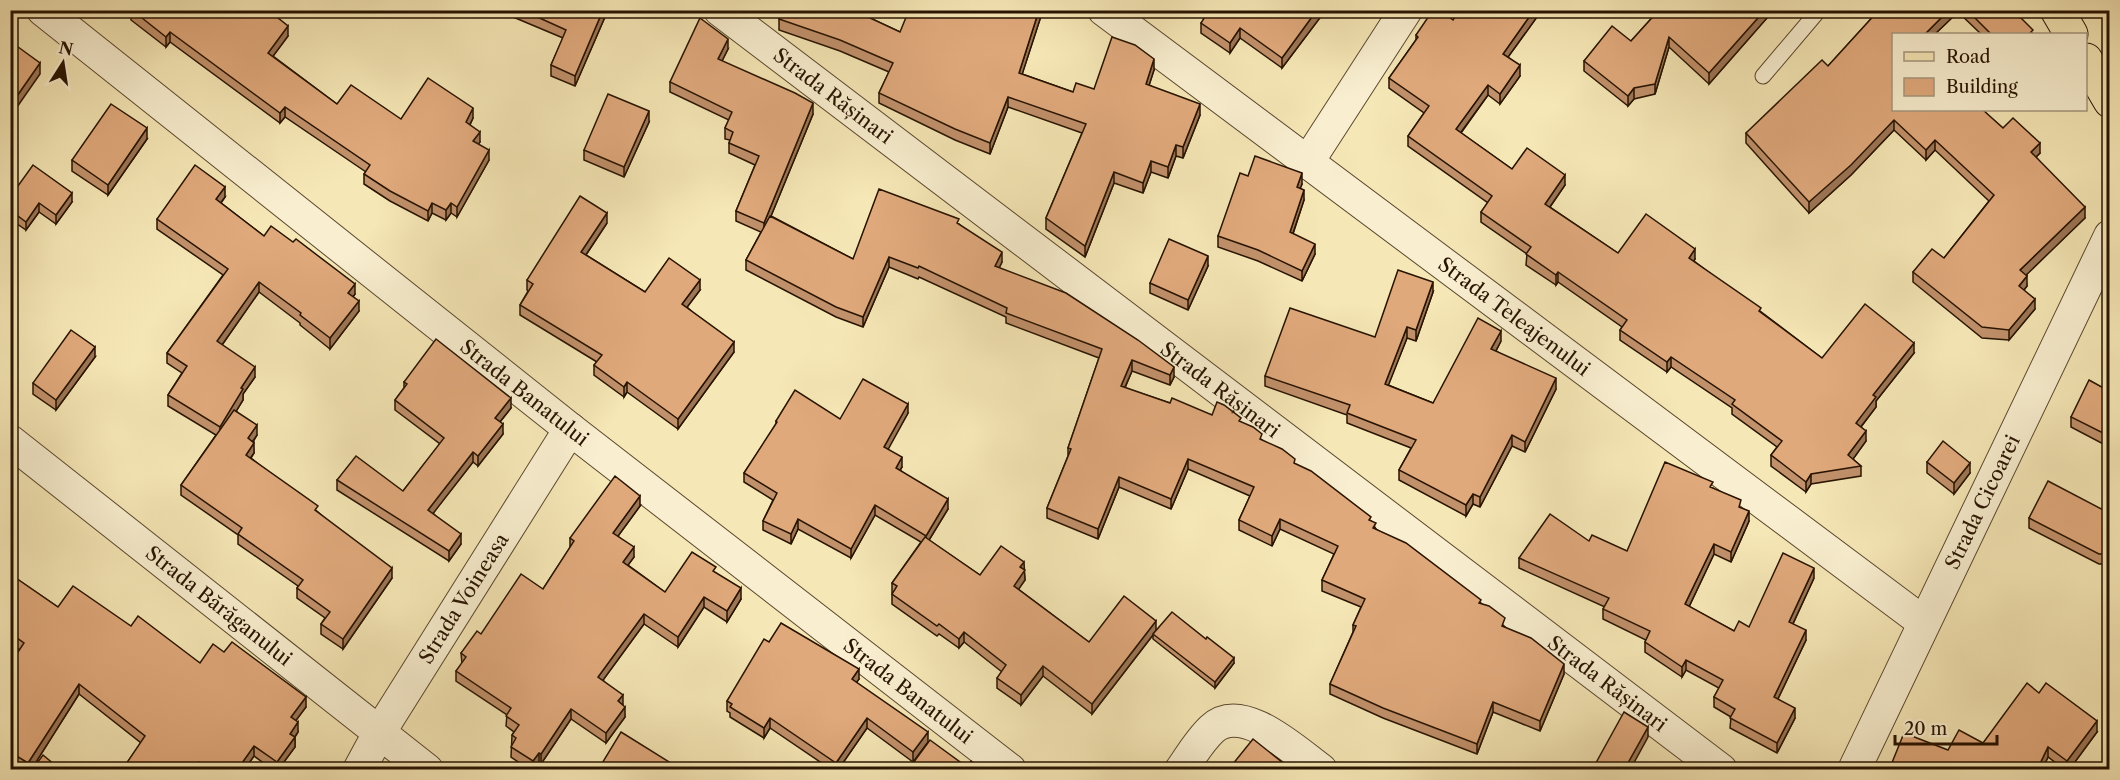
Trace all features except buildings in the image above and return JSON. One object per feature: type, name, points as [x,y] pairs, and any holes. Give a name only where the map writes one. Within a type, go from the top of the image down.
[{"type":"main road","points":[[2056,10],[2070,33]]},
{"type":"main road","points":[[2087,63],[2109,101]]},
{"type":"street","name":"Strada Banatului","points":[[43,10],[570,429],[1010,770]]},
{"type":"street","name":"Strada Teleajenului","points":[[1104,10],[1923,622]]},
{"type":"street","points":[[1307,163],[1406,10]]},
{"type":"street","name":"Strada Rășinari","points":[[721,11],[1721,770]]},
{"type":"street","name":"Strada Cicoarei","points":[[1854,770],[2109,236]]},
{"type":"street","name":"Strada Voineasa","points":[[359,770],[379,734],[570,429]]},
{"type":"street","name":"Strada Bărăganului","points":[[10,441],[427,770]]},
{"type":"street","points":[[1180,770],[1212,728],[1227,720],[1243,720],[1273,735],[1321,770]]},
{"type":"lane","points":[[1763,76],[1820,10]]}]
